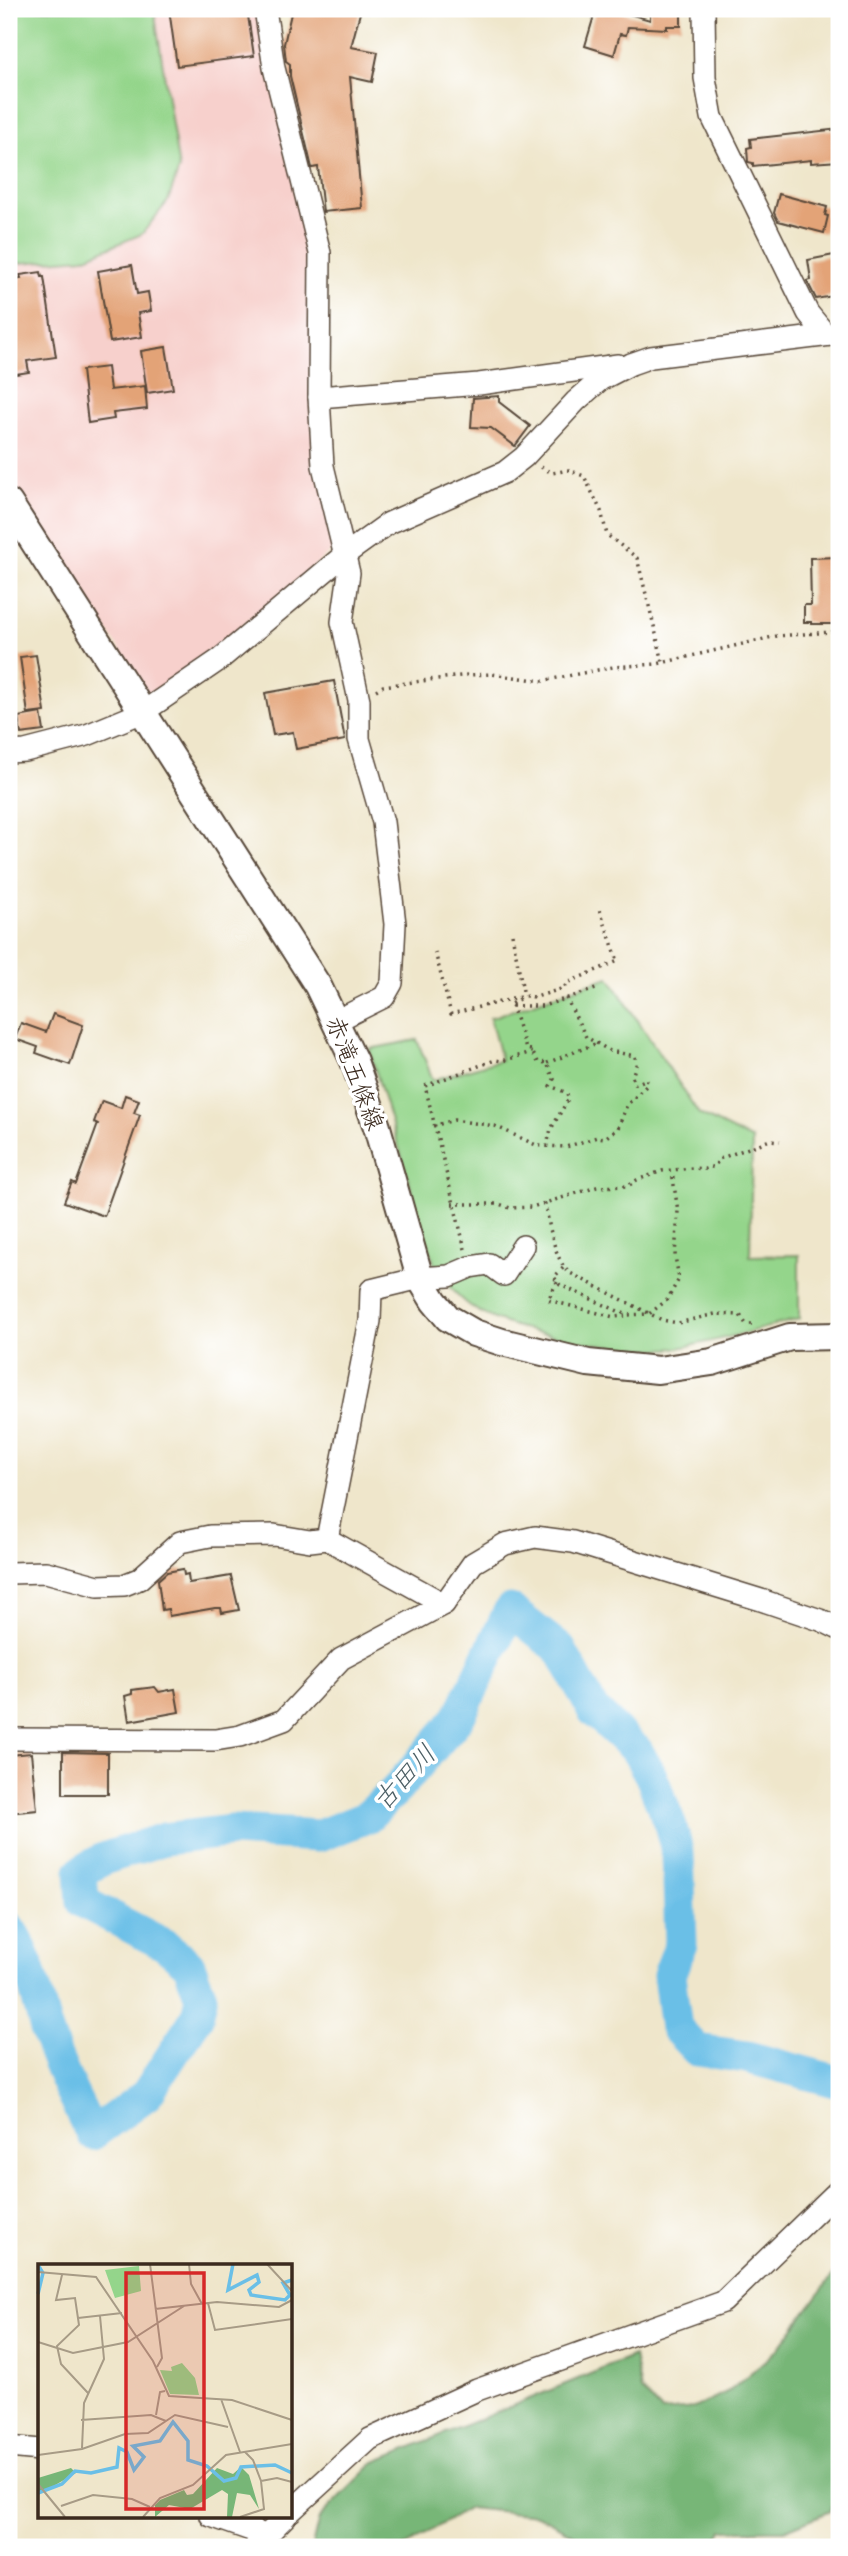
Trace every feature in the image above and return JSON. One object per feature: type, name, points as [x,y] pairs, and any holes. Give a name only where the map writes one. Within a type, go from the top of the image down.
[{"type":"main road","name":"赤滝五條線","points":[[9,503],[16,526],[143,712],[297,951],[336,1021],[354,1061],[377,1127],[421,1278],[448,1318],[474,1333],[502,1342],[588,1363],[624,1368],[667,1369],[712,1362],[790,1337],[839,1336]]},
{"type":"street","points":[[265,9],[274,68],[320,253],[318,397],[323,466],[349,573],[342,622],[359,700],[359,739],[383,822],[396,924],[392,983],[384,997],[336,1021]]},
{"type":"street","points":[[704,9],[705,78],[712,117],[808,313],[832,335]]},
{"type":"street","points":[[9,752],[26,751],[87,735],[143,712],[219,660],[343,556],[389,523],[505,472],[524,457],[576,401],[600,380],[631,364],[651,357],[832,335]]},
{"type":"street","points":[[318,397],[466,385],[631,364]]},
{"type":"street","points":[[327,1539],[370,1321],[371,1290],[421,1278],[449,1276],[470,1267],[489,1264],[504,1275],[523,1246]]},
{"type":"street","points":[[9,1573],[47,1572],[98,1586],[124,1585],[139,1579],[180,1542],[210,1536],[274,1535],[310,1541],[327,1539],[444,1604]]},
{"type":"street","points":[[9,1739],[215,1740],[240,1736],[284,1720],[341,1659],[444,1604],[472,1563],[505,1544],[535,1537],[573,1542],[761,1600],[839,1629]]},
{"type":"street","points":[[292,2510],[370,2439],[477,2390],[723,2302],[839,2190]]},
{"type":"street","points":[[9,2448],[38,2450]]},
{"type":"street","points":[[215,2518],[259,2543],[284,2518]]},
{"type":"path","points":[[524,457],[552,473],[569,470],[584,476],[601,511],[607,535],[637,558],[663,662]]},
{"type":"path","points":[[359,700],[383,686],[492,674],[542,681],[613,667],[663,662],[777,636],[831,632],[839,634]]},
{"type":"path","points":[[435,952],[451,1014],[524,996],[536,997],[564,988],[567,983],[618,961],[600,907]]},
{"type":"path","points":[[513,934],[524,996]]},
{"type":"path","points":[[513,1006],[543,1006],[599,988]]},
{"type":"path","points":[[524,996],[509,1005],[513,1006],[526,1049],[532,1052],[538,1062],[547,1063],[597,1043]]},
{"type":"path","points":[[433,1126],[454,1120],[495,1126],[529,1143],[566,1147],[613,1134],[627,1105],[648,1082],[647,1079],[635,1084],[632,1077],[636,1065],[635,1056],[610,1051],[586,1037],[566,998]]},
{"type":"path","points":[[470,1267],[452,1204],[425,1086],[495,1060],[502,1061],[532,1052]]},
{"type":"path","points":[[547,1063],[554,1079],[550,1086],[565,1092],[569,1098],[551,1129],[547,1145]]},
{"type":"path","points":[[452,1204],[532,1207],[597,1187],[628,1186],[662,1171],[705,1169],[715,1166],[719,1159],[770,1140],[779,1141]]},
{"type":"path","points":[[557,1282],[548,1300],[614,1317],[649,1314],[671,1296],[679,1279],[675,1256],[678,1211],[672,1171]]},
{"type":"path","points":[[545,1203],[563,1268],[649,1314],[678,1323],[715,1314],[740,1315],[746,1324],[762,1324],[770,1343]]},
{"type":"path","points":[[563,1268],[554,1277],[557,1282],[572,1292],[627,1315]]},
{"type":"shaded area","points":[[9,9],[257,9],[311,240],[334,549],[226,639],[149,695],[9,477]]},
{"type":"green space","points":[[9,9],[154,9],[179,169],[168,201],[142,234],[84,258],[9,264]]},
{"type":"green space","points":[[609,977],[699,1114],[752,1140],[750,1256],[799,1255],[799,1319],[678,1348],[606,1345],[546,1334],[495,1319],[466,1303],[436,1270],[369,1049],[417,1040],[433,1080],[501,1060],[490,1018]]},
{"type":"green space","points":[[839,2267],[839,2482],[831,2511],[784,2530],[723,2530],[711,2547],[598,2547],[537,2515],[469,2508],[404,2547],[312,2547],[319,2518],[375,2462],[634,2356],[641,2391],[662,2411],[694,2408],[731,2390],[778,2349]]},
{"type":"building","points":[[169,9],[247,9],[254,56],[177,66]]},
{"type":"building","points":[[292,9],[361,9],[351,47],[378,52],[372,82],[350,77],[362,208],[323,212],[318,167],[312,168],[290,76],[290,64],[286,61],[284,44]]},
{"type":"building","points":[[596,9],[611,9],[650,20],[650,9],[681,9],[681,26],[667,26],[667,29],[628,27],[626,35],[620,34],[614,55],[585,46]]},
{"type":"building","points":[[839,129],[839,161],[811,163],[811,160],[753,166],[753,163],[748,162],[747,148],[751,147],[750,139]]},
{"type":"building","points":[[779,194],[827,207],[824,233],[778,221],[774,213]]},
{"type":"building","points":[[839,254],[839,295],[816,299],[807,281],[811,280],[808,260]]},
{"type":"building","points":[[132,265],[137,294],[148,292],[151,311],[138,313],[142,337],[110,342],[98,271]]},
{"type":"building","points":[[41,272],[56,357],[27,361],[29,372],[9,375],[9,280],[21,278],[20,275]]},
{"type":"building","points":[[166,347],[173,389],[147,393],[141,351]]},
{"type":"building","points":[[107,367],[110,390],[145,386],[147,409],[113,413],[114,419],[88,423],[82,370]]},
{"type":"building","points":[[499,396],[499,402],[530,426],[515,446],[491,428],[471,427],[473,398]]},
{"type":"building","points":[[839,557],[839,624],[804,622],[804,605],[811,605],[810,558]]},
{"type":"building","points":[[36,655],[45,712],[28,714],[20,657]]},
{"type":"building","points":[[334,681],[345,740],[296,749],[293,732],[273,735],[265,693]]},
{"type":"building","points":[[41,713],[44,731],[21,734],[18,717]]},
{"type":"building","points":[[53,1014],[83,1025],[70,1065],[36,1053],[38,1047],[15,1039],[21,1023],[46,1032]]},
{"type":"building","points":[[125,1095],[139,1100],[134,1113],[140,1115],[104,1216],[64,1202],[72,1182],[76,1184],[98,1124],[94,1122],[102,1101],[121,1108]]},
{"type":"building","points":[[183,1569],[184,1575],[188,1574],[189,1583],[231,1576],[239,1610],[222,1613],[221,1608],[215,1608],[169,1616],[168,1609],[162,1610],[158,1580],[167,1572]]},
{"type":"building","points":[[155,1687],[159,1692],[175,1689],[179,1712],[129,1721],[125,1696],[132,1694],[132,1690]]},
{"type":"building","points":[[63,1752],[108,1753],[108,1794],[63,1794]]},
{"type":"building","points":[[31,1753],[37,1810],[9,1813],[9,1755]]},
{"type":"waterway","name":"古田川","points":[[9,1928],[27,1964],[56,2056],[92,2134],[146,2095],[197,2017],[201,1997],[189,1965],[165,1945],[83,1902],[81,1872],[103,1859],[164,1839],[233,1831],[319,1836],[367,1817],[397,1789],[459,1717],[510,1610],[560,1649],[593,1710],[637,1751],[651,1776],[670,1824],[678,1854],[681,1944],[669,1975],[676,2028],[697,2050],[747,2057],[839,2082]]}]
